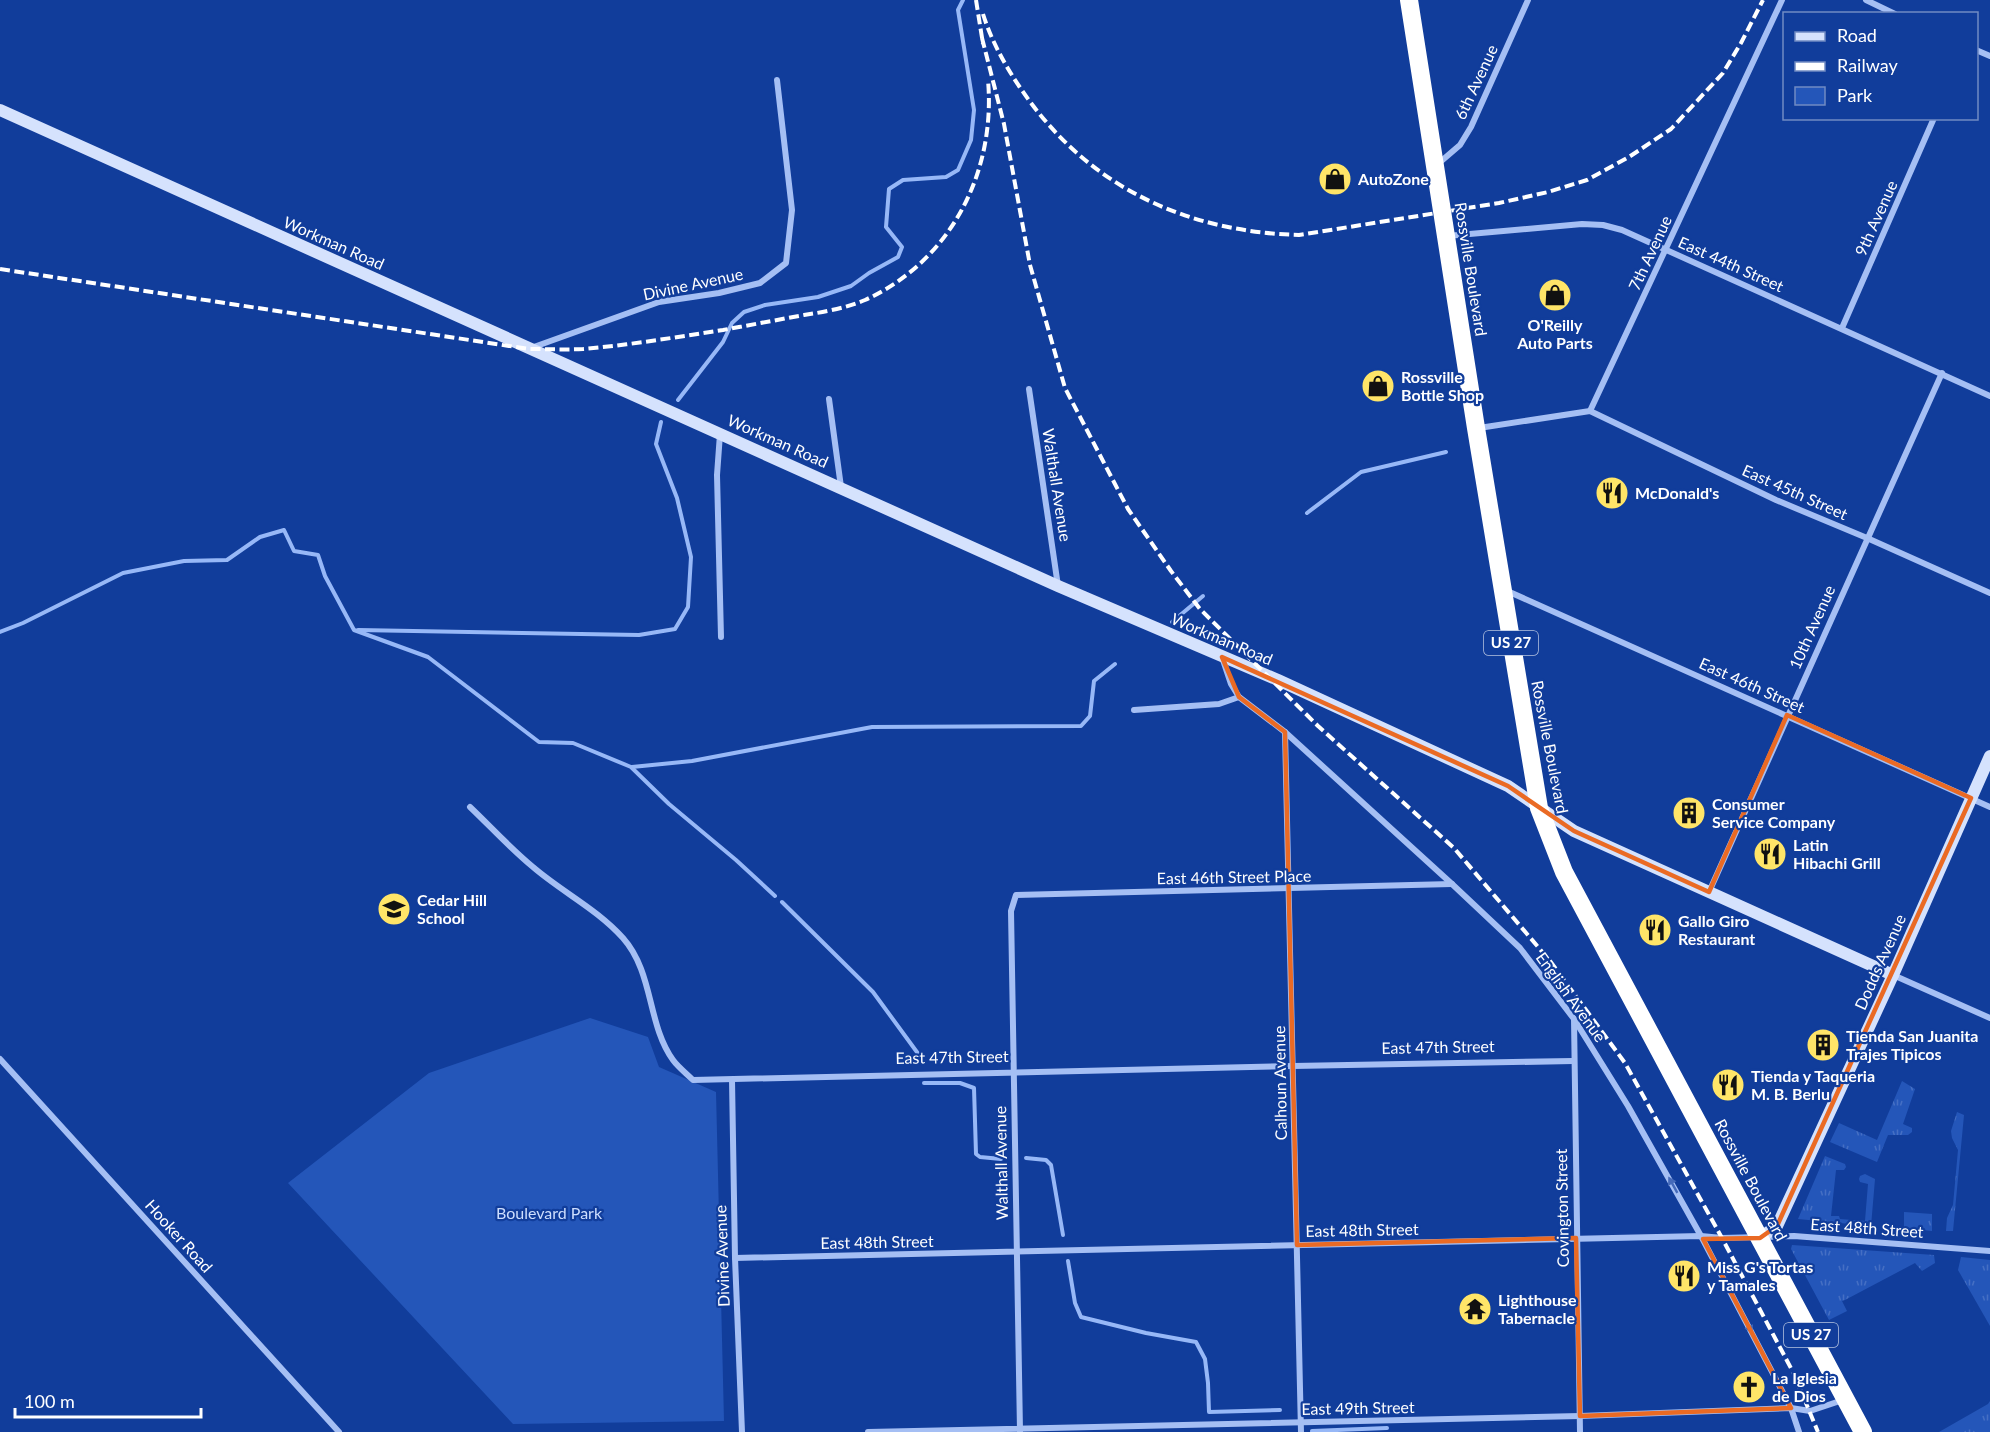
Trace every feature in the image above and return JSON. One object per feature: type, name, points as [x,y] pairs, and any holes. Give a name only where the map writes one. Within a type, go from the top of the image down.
[{"type":"highway","name":"Rossville Boulevard","points":[[1409,0],[1476,428],[1539,808],[1564,872],[1863,1432]]},
{"type":"street","name":"6th Avenue","points":[[1435,166],[1460,145],[1471,127],[1528,0]]},
{"type":"street","name":"7th Avenue","points":[[1590,411],[1782,0]]},
{"type":"street","points":[[1866,0],[1892,12]]},
{"type":"street","name":"Divine Avenue","points":[[529,349],[659,302],[719,293],[760,283],[786,263],[792,210],[777,80]]},
{"type":"street","name":"Workman Road","points":[[0,110],[1058,586],[1278,680],[1508,786],[1539,808]]},
{"type":"street","name":"9th Avenue","points":[[1842,328],[1933,120]]},
{"type":"street","name":"East 44th Street","points":[[1446,236],[1555,225],[1603,225],[1622,230],[1990,396]]},
{"type":"street","name":"10th Avenue","points":[[1709,892],[1942,373]]},
{"type":"street","name":"Walthall Avenue","points":[[1029,389],[1058,586]]},
{"type":"street","points":[[829,399],[841,487]]},
{"type":"street","points":[[1476,428],[1590,411]]},
{"type":"street","name":"East 45th Street","points":[[1590,411],[1776,500],[1990,593]]},
{"type":"street","points":[[720,434],[717,475],[721,638]]},
{"type":"street","name":"East 46th Street","points":[[1502,588],[1990,807]]},
{"type":"street","name":"English Avenue","points":[[1222,657],[1231,684],[1239,697],[1285,732],[1520,948],[1574,1019],[1628,1106],[1701,1236],[1791,1408],[1799,1432]]},
{"type":"street","points":[[1134,710],[1219,705],[1239,697]]},
{"type":"street","name":"Calhoun Avenue","points":[[1285,732],[1301,1432]]},
{"type":"street","name":"Dodds Avenue","points":[[1760,1238],[1777,1226],[1893,975],[1990,756]]},
{"type":"street","name":"East 47th Street","points":[[470,807],[533,868],[595,912],[623,939],[637,958],[661,1034],[673,1061],[693,1080],[1573,1061]]},
{"type":"street","points":[[1539,808],[1574,831],[1990,1018]]},
{"type":"street","name":"East 46th Street Place","points":[[1016,895],[1452,884]]},
{"type":"street","name":"Walthall Avenue","points":[[1016,895],[1011,911],[1020,1430]]},
{"type":"street","name":"Covington Street","points":[[1574,1019],[1580,1432]]},
{"type":"street","name":"Hooker Road","points":[[0,1059],[339,1432]]},
{"type":"street","name":"Divine Avenue","points":[[732,1080],[735,1258],[742,1432]]},
{"type":"street","name":"East 48th Street","points":[[735,1258],[1701,1236],[1760,1238],[1794,1236],[1990,1251]]},
{"type":"street","name":"East 49th Street","points":[[868,1432],[1580,1416],[1791,1408],[1810,1411],[1845,1399]]},
{"type":"highlighted area","points":[[1222,657],[1508,786],[1574,831],[1709,892],[1787,715],[1971,798],[1777,1226],[1760,1238],[1703,1239],[1791,1408],[1580,1416],[1576,1238],[1297,1245],[1285,732],[1239,697]]},
{"type":"green space","name":"Boulevard Park","points":[[590,1018],[648,1037],[659,1067],[716,1092],[724,1421],[513,1424],[288,1183],[429,1073]]},
{"type":"green space","points":[[1902,1081],[1915,1089],[1903,1124],[1912,1128],[1912,1132],[1908,1135],[1888,1135],[1877,1162],[1830,1142],[1839,1123],[1877,1140]]},
{"type":"green space","points":[[1957,1112],[1964,1115],[1953,1231],[1946,1231],[1947,1218],[1953,1205],[1958,1150],[1951,1131]]},
{"type":"green space","points":[[1825,1156],[1845,1164],[1846,1167],[1844,1170],[1836,1170],[1831,1216],[1865,1221],[1868,1184],[1860,1182],[1859,1179],[1865,1174],[1875,1179],[1871,1226],[1798,1219]]},
{"type":"green space","points":[[1904,1212],[1932,1214],[1932,1231],[1904,1228]]},
{"type":"green space","points":[[1792,1245],[1934,1255],[1935,1263],[1922,1271],[1915,1263],[1842,1301],[1847,1311],[1829,1320],[1791,1249]]},
{"type":"green space","points":[[1961,1257],[1990,1260],[1990,1326],[1958,1270]]},
{"type":"green space","points":[[1990,1401],[1990,1432],[1939,1432],[1988,1404]]},
{"type":"waterway","points":[[678,400],[723,342],[732,323],[744,312],[765,305],[818,297],[851,286],[898,257],[902,247],[886,227],[889,189],[903,180],[946,177],[958,170],[971,140],[974,110],[958,10],[963,0]]},
{"type":"waterway","points":[[358,630],[639,635],[675,629],[688,607],[691,557],[677,498],[656,444],[661,422]]},
{"type":"waterway","points":[[1307,513],[1361,472],[1446,452]]},
{"type":"waterway","points":[[0,632],[23,623],[123,573],[184,561],[227,560],[260,537],[284,530],[294,551],[318,555],[325,576],[354,630],[428,657],[539,742],[573,743],[631,767],[669,804],[775,896]]},
{"type":"waterway","points":[[1172,622],[1203,596]]},
{"type":"waterway","points":[[632,767],[692,761],[872,727],[1081,726],[1090,716],[1094,681],[1115,664]]},
{"type":"waterway","points":[[782,902],[873,992],[922,1059]]},
{"type":"waterway","points":[[924,1083],[960,1083],[974,1088],[976,1154],[980,1157],[1001,1159]]},
{"type":"waterway","points":[[1026,1158],[1046,1160],[1051,1165],[1063,1235]]},
{"type":"waterway","points":[[1068,1261],[1075,1303],[1081,1317],[1146,1333],[1196,1342],[1205,1359],[1209,1412],[1280,1410]]},
{"type":"waterway","points":[[1312,1431],[1387,1428]]},
{"type":"railway","points":[[976,0],[983,44]]},
{"type":"railway","points":[[983,14],[1003,60],[1031,103],[1057,134],[1116,183],[1149,201],[1184,215],[1259,232],[1299,235],[1499,203],[1587,180],[1629,157],[1671,129],[1723,73],[1763,0]]},
{"type":"railway","points":[[982,38],[1004,124],[1030,265],[1065,388],[1128,509],[1200,609],[1318,726],[1454,848],[1550,961],[1625,1063],[1793,1372],[1818,1432]]},
{"type":"railway","points":[[0,269],[529,349],[576,349],[618,345],[723,330],[827,311],[865,300],[895,283],[922,262],[944,238],[962,210],[975,180],[984,148],[989,114],[988,80]]},
{"type":"place","name":"AutoZone","points":[[1335,179]]},
{"type":"place","name":"O'Reilly Auto Parts","points":[[1555,295]]},
{"type":"place","name":"Rossville Bottle Shop","points":[[1378,386]]},
{"type":"place","name":"McDonald's","points":[[1612,493]]},
{"type":"place","name":"Consumer Service Company","points":[[1689,813]]},
{"type":"place","name":"Latin Hibachi Grill","points":[[1770,854]]},
{"type":"place","name":"Cedar Hill School","points":[[394,909]]},
{"type":"place","name":"Gallo Giro Restaurant","points":[[1655,930]]},
{"type":"place","name":"Tienda San Juanita Trajes Tipicos","points":[[1823,1045]]},
{"type":"place","name":"Tienda y Taqueria M. B. Berlu","points":[[1728,1085]]},
{"type":"place","name":"Miss G's Tortas y Tamales","points":[[1684,1276]]},
{"type":"place","name":"Lighthouse Tabernacle","points":[[1475,1309]]},
{"type":"place","name":"La Iglesia de Dios","points":[[1749,1387]]}]
